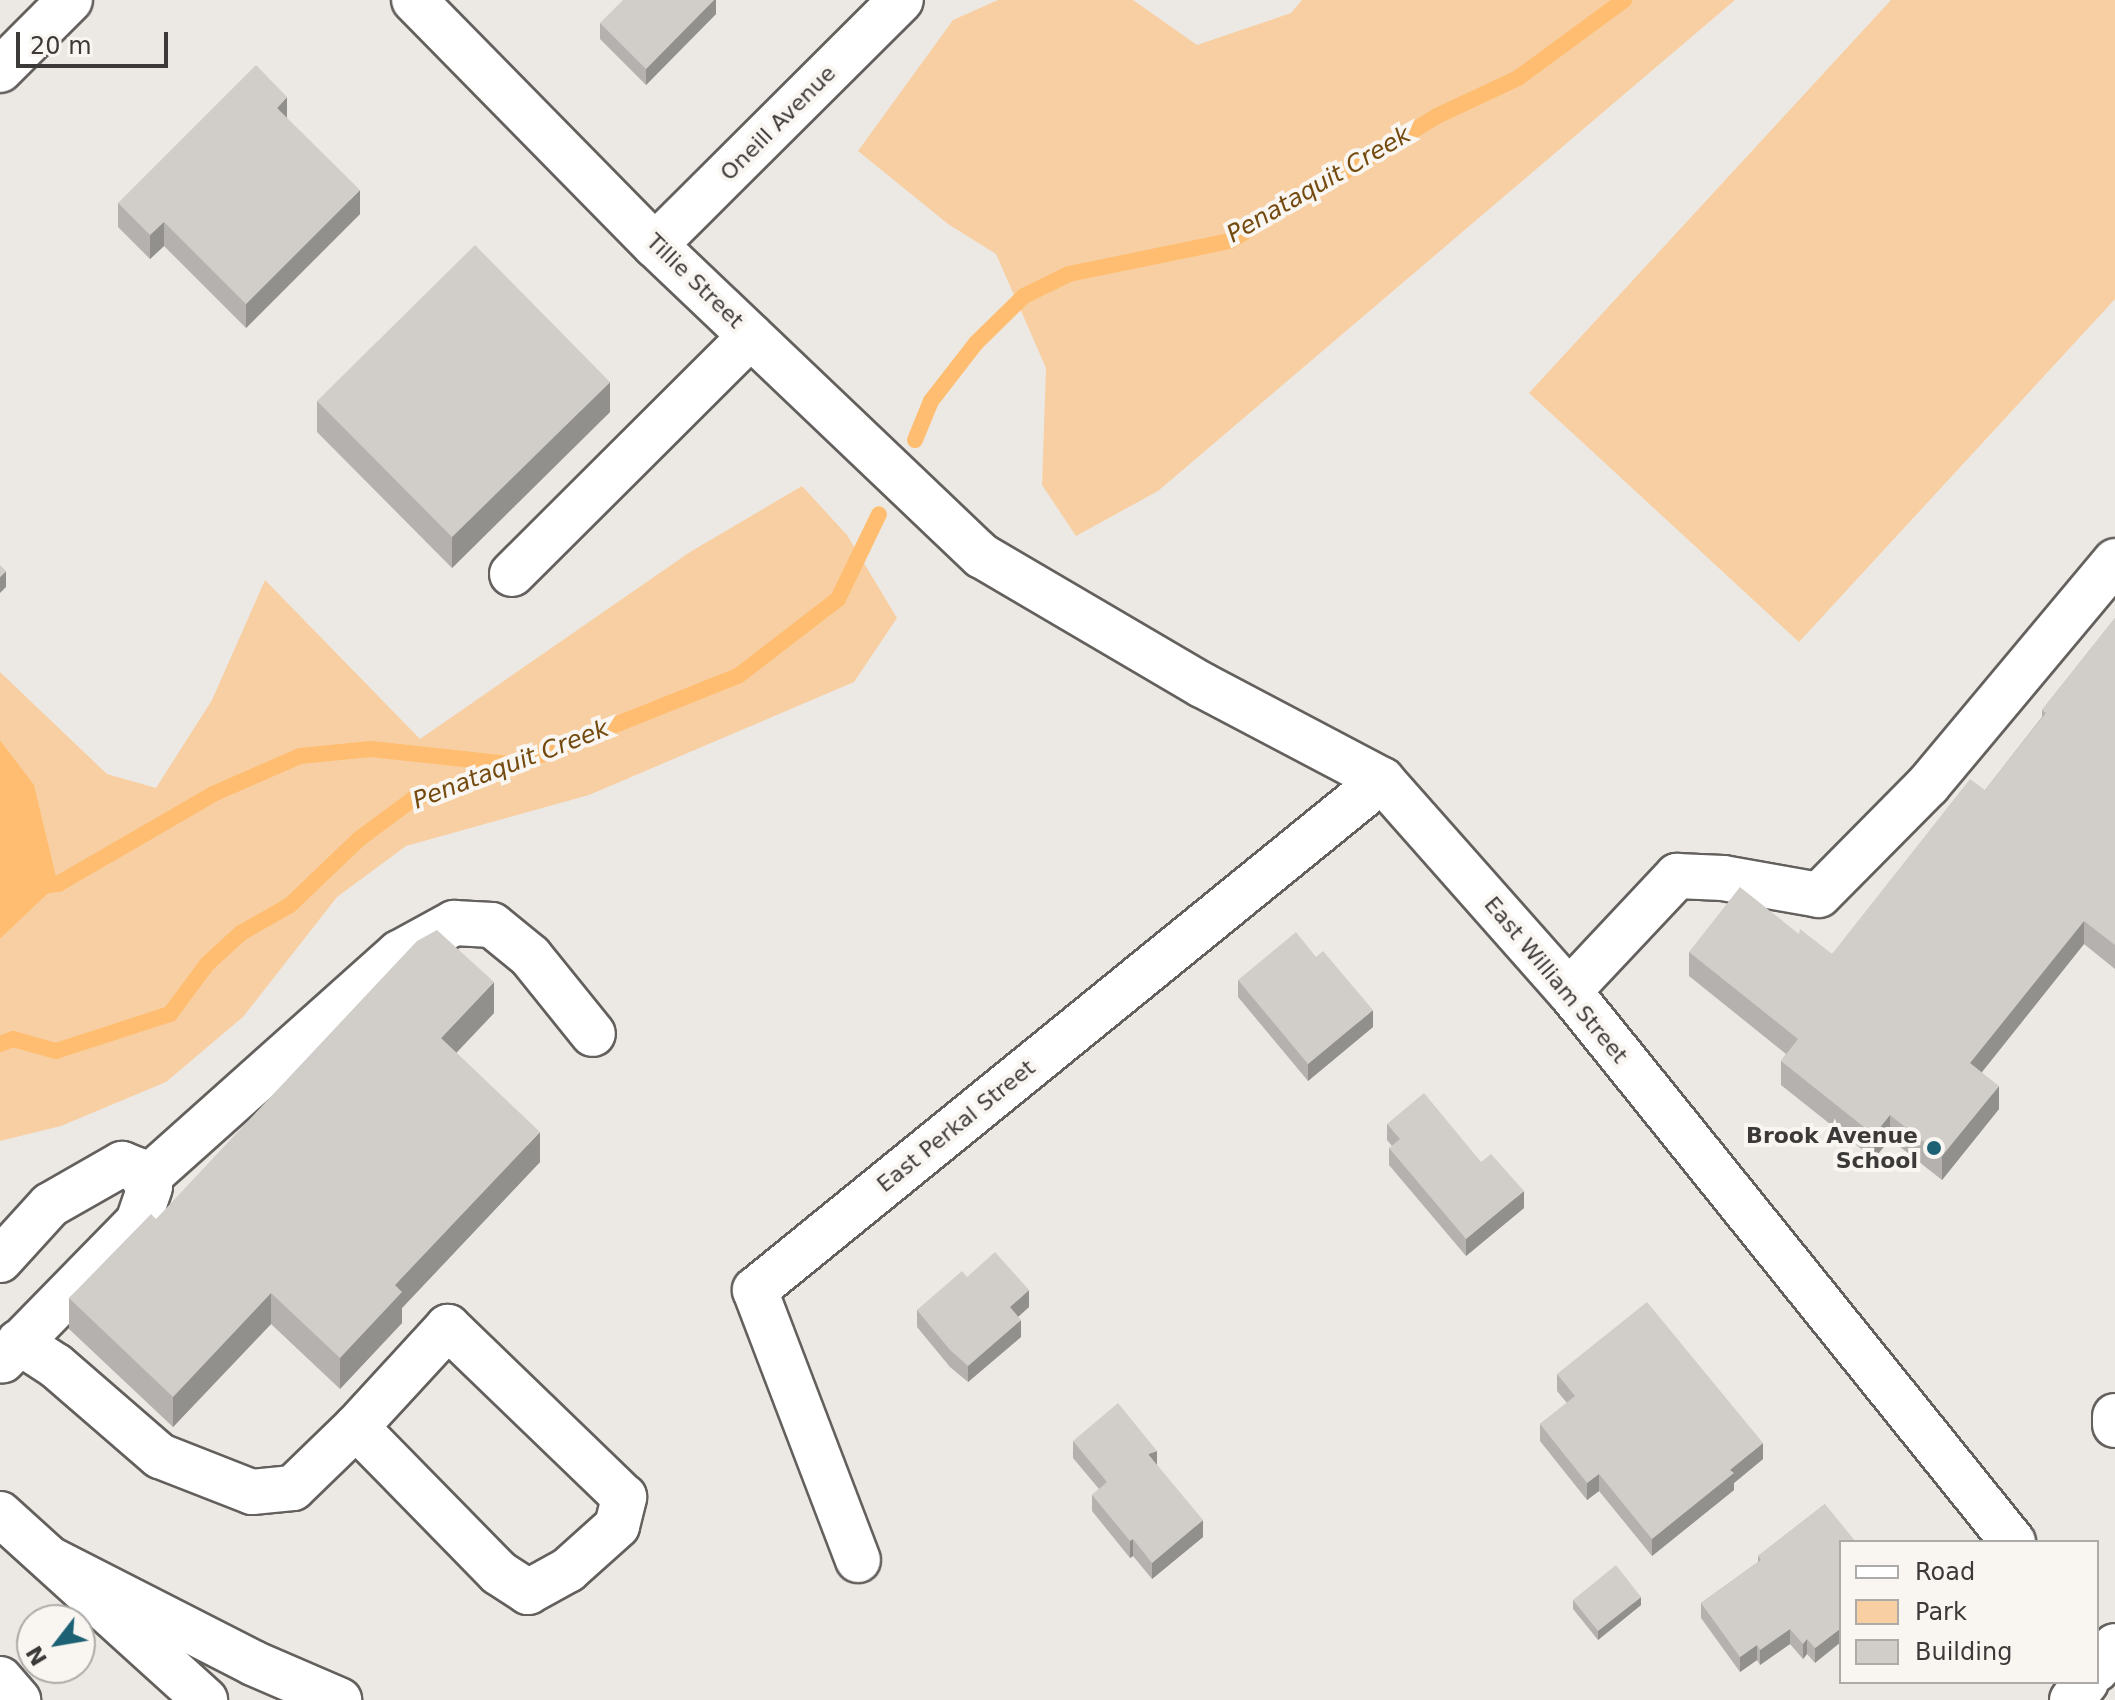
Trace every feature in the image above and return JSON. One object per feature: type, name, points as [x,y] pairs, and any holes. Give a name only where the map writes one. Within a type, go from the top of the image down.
[{"type":"main road","points":[[0,70],[70,0]]},
{"type":"main road","name":"Tillie Street","points":[[414,0],[655,245],[982,556]]},
{"type":"main road","name":"Oneill Avenue","points":[[655,245],[901,0]]},
{"type":"main road","points":[[512,574],[751,336]]},
{"type":"main road","name":"East William Street","points":[[982,556],[1202,685],[1382,780],[1569,991],[2011,1540]]},
{"type":"main road","points":[[1569,991],[1677,876],[1723,878],[1819,895],[1928,785],[2115,561]]},
{"type":"main road","name":"East Perkal Street","points":[[858,1560],[755,1290],[1382,780]]},
{"type":"main road","points":[[145,1180],[399,953],[454,923],[492,925],[530,956],[593,1034]]},
{"type":"main road","points":[[0,1260],[50,1205],[122,1164],[137,1170],[150,1187],[138,1222],[10,1352],[56,1366],[160,1456],[252,1492],[293,1488],[356,1427],[448,1327],[624,1497],[617,1526],[568,1570],[528,1592],[499,1573],[356,1427]]},
{"type":"main road","points":[[2115,1416],[2115,1425]]},
{"type":"main road","points":[[0,1514],[205,1700]]},
{"type":"main road","points":[[52,1560],[253,1663],[339,1700]]},
{"type":"main road","points":[[2099,1666],[2114,1647]]},
{"type":"main road","points":[[0,1679],[18,1700]]},
{"type":"main road","points":[[2072,1700],[2084,1684]]},
{"type":"green space","points":[[998,0],[1133,0],[1197,45],[1291,13],[1302,0],[1735,0],[1158,491],[1076,536],[1042,485],[1046,368],[996,254],[948,224],[858,151],[953,20]]},
{"type":"green space","points":[[1891,0],[2115,0],[2115,299],[1799,642],[1529,393]]},
{"type":"green space","points":[[802,486],[847,535],[897,618],[854,682],[589,795],[406,846],[337,897],[243,1017],[166,1082],[61,1126],[0,1141],[0,939],[58,884],[34,786],[0,740],[0,672],[107,774],[156,788],[212,700],[265,580],[420,739],[690,552]]},
{"type":"shaded area","points":[[0,740],[34,785],[58,884],[0,939]]},
{"type":"building","points":[[623,0],[714,0],[646,69],[600,23]]},
{"type":"building","points":[[256,65],[287,97],[277,108],[360,190],[246,304],[164,222],[150,235],[118,203]]},
{"type":"building","points":[[475,245],[610,382],[452,537],[317,401]]},
{"type":"building","points":[[2115,618],[2115,945],[2084,921],[1970,1063],[1999,1086],[1942,1156],[1890,1115],[1874,1135],[1781,1061],[1798,1039],[1689,952],[1740,887],[1799,934],[1800,929],[1832,954],[1970,779],[1985,790],[2046,713],[2042,710]]},
{"type":"building","points":[[437,930],[494,982],[441,1038],[540,1132],[395,1285],[402,1292],[340,1358],[271,1293],[173,1397],[69,1298],[151,1214],[156,1219],[417,941]]},
{"type":"building","points":[[1296,932],[1316,957],[1323,951],[1373,1010],[1308,1064],[1238,980]]},
{"type":"building","points":[[1424,1093],[1481,1162],[1491,1154],[1524,1191],[1466,1239],[1389,1148],[1400,1139],[1387,1124]]},
{"type":"building","points":[[995,1252],[1029,1290],[1010,1307],[1021,1320],[968,1366],[950,1350],[917,1310],[962,1271],[967,1277]]},
{"type":"building","points":[[1647,1302],[1763,1443],[1730,1470],[1734,1473],[1652,1539],[1599,1474],[1587,1483],[1540,1424],[1575,1396],[1557,1374]]},
{"type":"building","points":[[1118,1403],[1157,1451],[1148,1454],[1203,1520],[1152,1563],[1092,1495],[1107,1482],[1073,1441]]},
{"type":"building","points":[[1825,1504],[1854,1540],[1839,1540],[1839,1630],[1815,1648],[1807,1639],[1803,1644],[1790,1629],[1760,1650],[1757,1645],[1740,1657],[1701,1603],[1761,1560],[1758,1556]]},
{"type":"building","points":[[1616,1565],[1641,1597],[1598,1631],[1573,1600]]},
{"type":"waterway","name":"Penataquit Creek","points":[[915,440],[931,401],[976,343],[1024,296],[1069,274],[1230,241],[1437,116],[1518,78],[1624,0]]},
{"type":"waterway","name":"Penataquit Creek","points":[[0,1044],[13,1039],[56,1051],[170,1014],[207,964],[241,933],[290,905],[359,839],[413,799],[515,765],[738,676],[838,599],[879,514]]},
{"type":"waterway","points":[[0,892],[58,884],[213,794],[300,756],[371,749],[509,764]]},
{"type":"place","name":"Brook Avenue School","points":[[1934,1148]]}]
